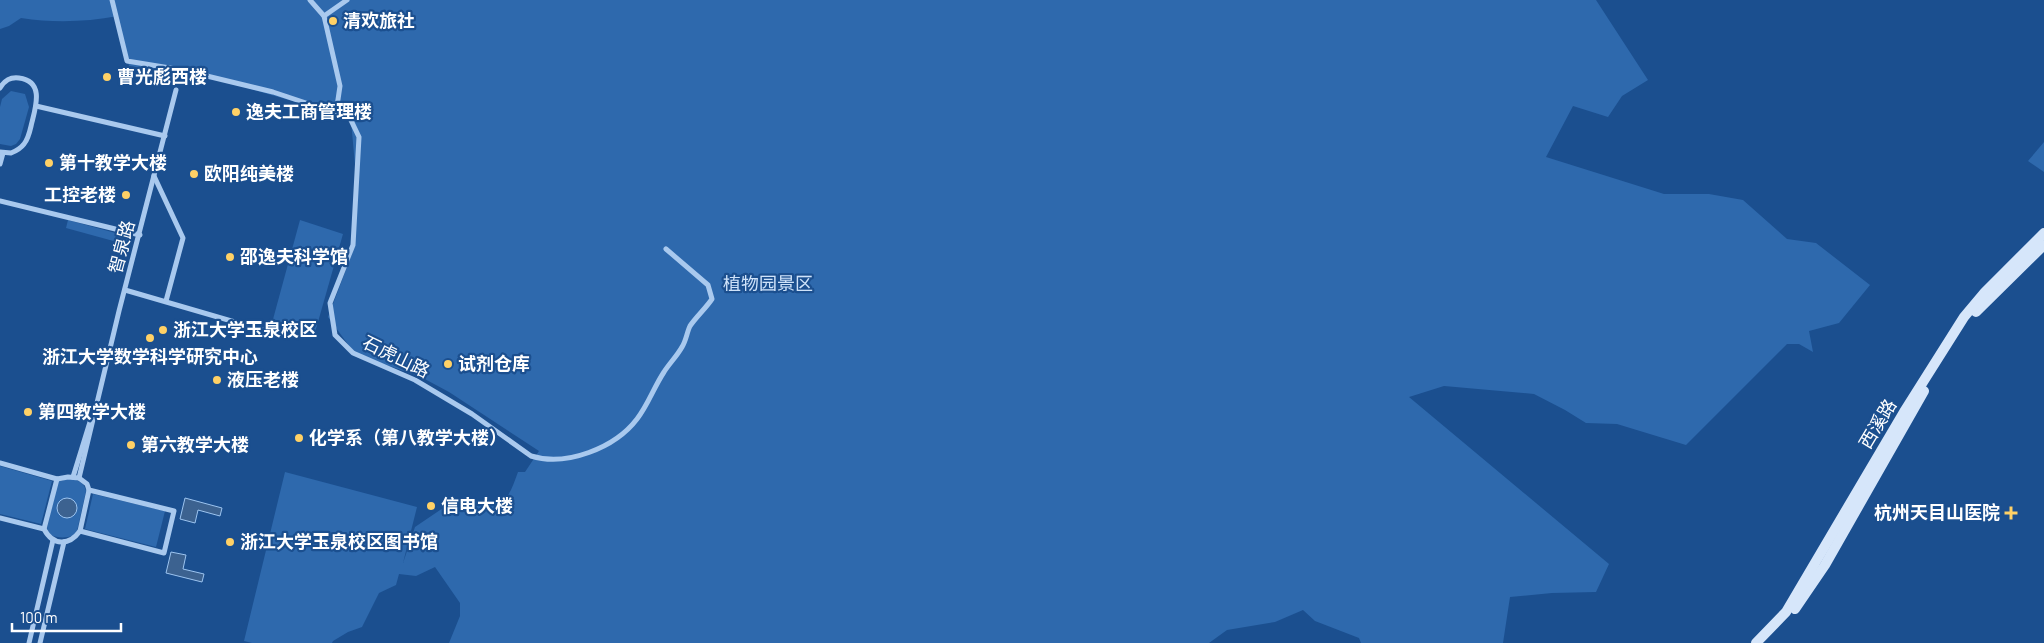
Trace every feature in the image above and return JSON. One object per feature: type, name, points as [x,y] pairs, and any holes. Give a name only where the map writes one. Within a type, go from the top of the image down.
[{"type":"main road","name":"西溪路","points":[[1756,643],[1786,612],[1901,417],[1959,324],[1985,292],[2044,233]]},
{"type":"main road","name":"西溪路","points":[[1765,643],[1791,615],[1825,565],[1952,346],[1978,309],[2044,245]]},
{"type":"street","name":"石虎山路","points":[[112,0],[127,61],[182,70],[273,92],[336,113],[347,112],[359,137],[353,246],[330,302],[335,335],[353,353],[415,380],[472,414],[531,456],[542,459],[577,456],[598,448],[618,436],[637,420],[664,372],[682,347],[691,325],[712,299],[708,285],[666,249]]},
{"type":"street","points":[[310,0],[324,16],[340,86],[336,113]]},
{"type":"street","points":[[324,16],[347,0]]},
{"type":"street","points":[[0,88],[5,81],[13,78],[24,79],[31,82],[37,94],[28,137],[23,145],[11,153],[2,152],[0,164]]},
{"type":"street","name":"智泉路","points":[[76,477],[95,410],[176,90]]},
{"type":"street","points":[[36,106],[165,136]]},
{"type":"street","points":[[154,176],[183,238],[166,301]]},
{"type":"street","points":[[0,201],[140,235]]},
{"type":"street","points":[[125,290],[269,332]]},
{"type":"street","points":[[0,463],[57,479],[76,477],[87,484],[90,490],[80,531],[74,539],[64,542],[53,540],[44,529],[0,518]]},
{"type":"street","points":[[44,529],[57,479]]},
{"type":"street","points":[[80,531],[164,552],[174,511],[90,490]]},
{"type":"street","points":[[29,643],[53,540]]},
{"type":"street","points":[[40,643],[64,542]]},
{"type":"green space","name":"植物园景区","points":[[0,0],[1596,0],[1648,80],[1622,96],[1608,117],[1573,106],[1546,157],[1664,194],[1709,194],[1743,200],[1787,239],[1816,243],[1870,285],[1839,323],[1809,331],[1813,352],[1799,344],[1787,344],[1686,445],[1617,424],[1586,423],[1534,394],[1444,386],[1409,397],[1609,564],[1596,592],[1552,593],[1510,597],[1503,643],[1361,643],[1359,638],[1315,621],[1303,610],[1275,622],[1227,630],[1209,643],[449,643],[460,616],[460,603],[435,567],[416,576],[399,574],[396,585],[379,593],[362,627],[348,632],[332,643],[252,643],[244,641],[285,472],[417,507],[403,563],[415,527],[446,506],[459,502],[489,502],[498,505],[508,495],[518,472],[525,472],[539,451],[449,392],[421,377],[355,354],[328,317],[352,254],[356,176],[351,121],[345,116],[216,79],[129,66],[118,16],[70,21],[45,21],[21,18],[9,26],[0,29]]},
{"type":"green space","points":[[11,91],[25,94],[29,107],[20,139],[11,146],[0,144],[0,107],[2,99]]},
{"type":"green space","points":[[2044,142],[2044,172],[2028,161]]},
{"type":"green space","points":[[68,220],[130,237],[128,245],[66,228]]},
{"type":"green space","points":[[300,220],[343,234],[314,336],[272,323]]},
{"type":"green space","points":[[0,466],[52,481],[41,524],[0,514]]},
{"type":"green space","points":[[72,479],[81,483],[86,491],[77,531],[73,536],[67,537],[50,535],[47,528],[58,481]]},
{"type":"green space","points":[[93,494],[165,511],[156,547],[85,529]]},
{"type":"shaded area","points":[[67,498],[74,501],[77,508],[74,515],[67,518],[60,515],[57,508],[60,501]]},
{"type":"shaded area","points":[[185,498],[222,508],[220,516],[198,510],[195,523],[180,519]]},
{"type":"shaded area","points":[[171,552],[186,555],[183,569],[204,574],[202,582],[166,573]]},
{"type":"place","name":"清欢旅社","points":[[333,21]]},
{"type":"place","name":"曹光彪西楼","points":[[107,77]]},
{"type":"place","name":"逸夫工商管理楼","points":[[236,112]]},
{"type":"place","name":"第十教学大楼","points":[[49,163]]},
{"type":"place","name":"欧阳纯美楼","points":[[194,174]]},
{"type":"place","name":"工控老楼","points":[[126,195]]},
{"type":"place","name":"邵逸夫科学馆","points":[[230,257]]},
{"type":"place","name":"浙江大学玉泉校区","points":[[163,330]]},
{"type":"place","name":"浙江大学数学科学研究中心","points":[[150,338]]},
{"type":"place","name":"试剂仓库","points":[[448,364]]},
{"type":"place","name":"液压老楼","points":[[217,380]]},
{"type":"place","name":"第四教学大楼","points":[[28,412]]},
{"type":"place","name":"化学系（第八教学大楼）","points":[[299,438]]},
{"type":"place","name":"第六教学大楼","points":[[131,445]]},
{"type":"place","name":"信电大楼","points":[[431,506]]},
{"type":"place","name":"杭州天目山医院","points":[[2011,513]]},
{"type":"place","name":"浙江大学玉泉校区图书馆","points":[[230,542]]}]
